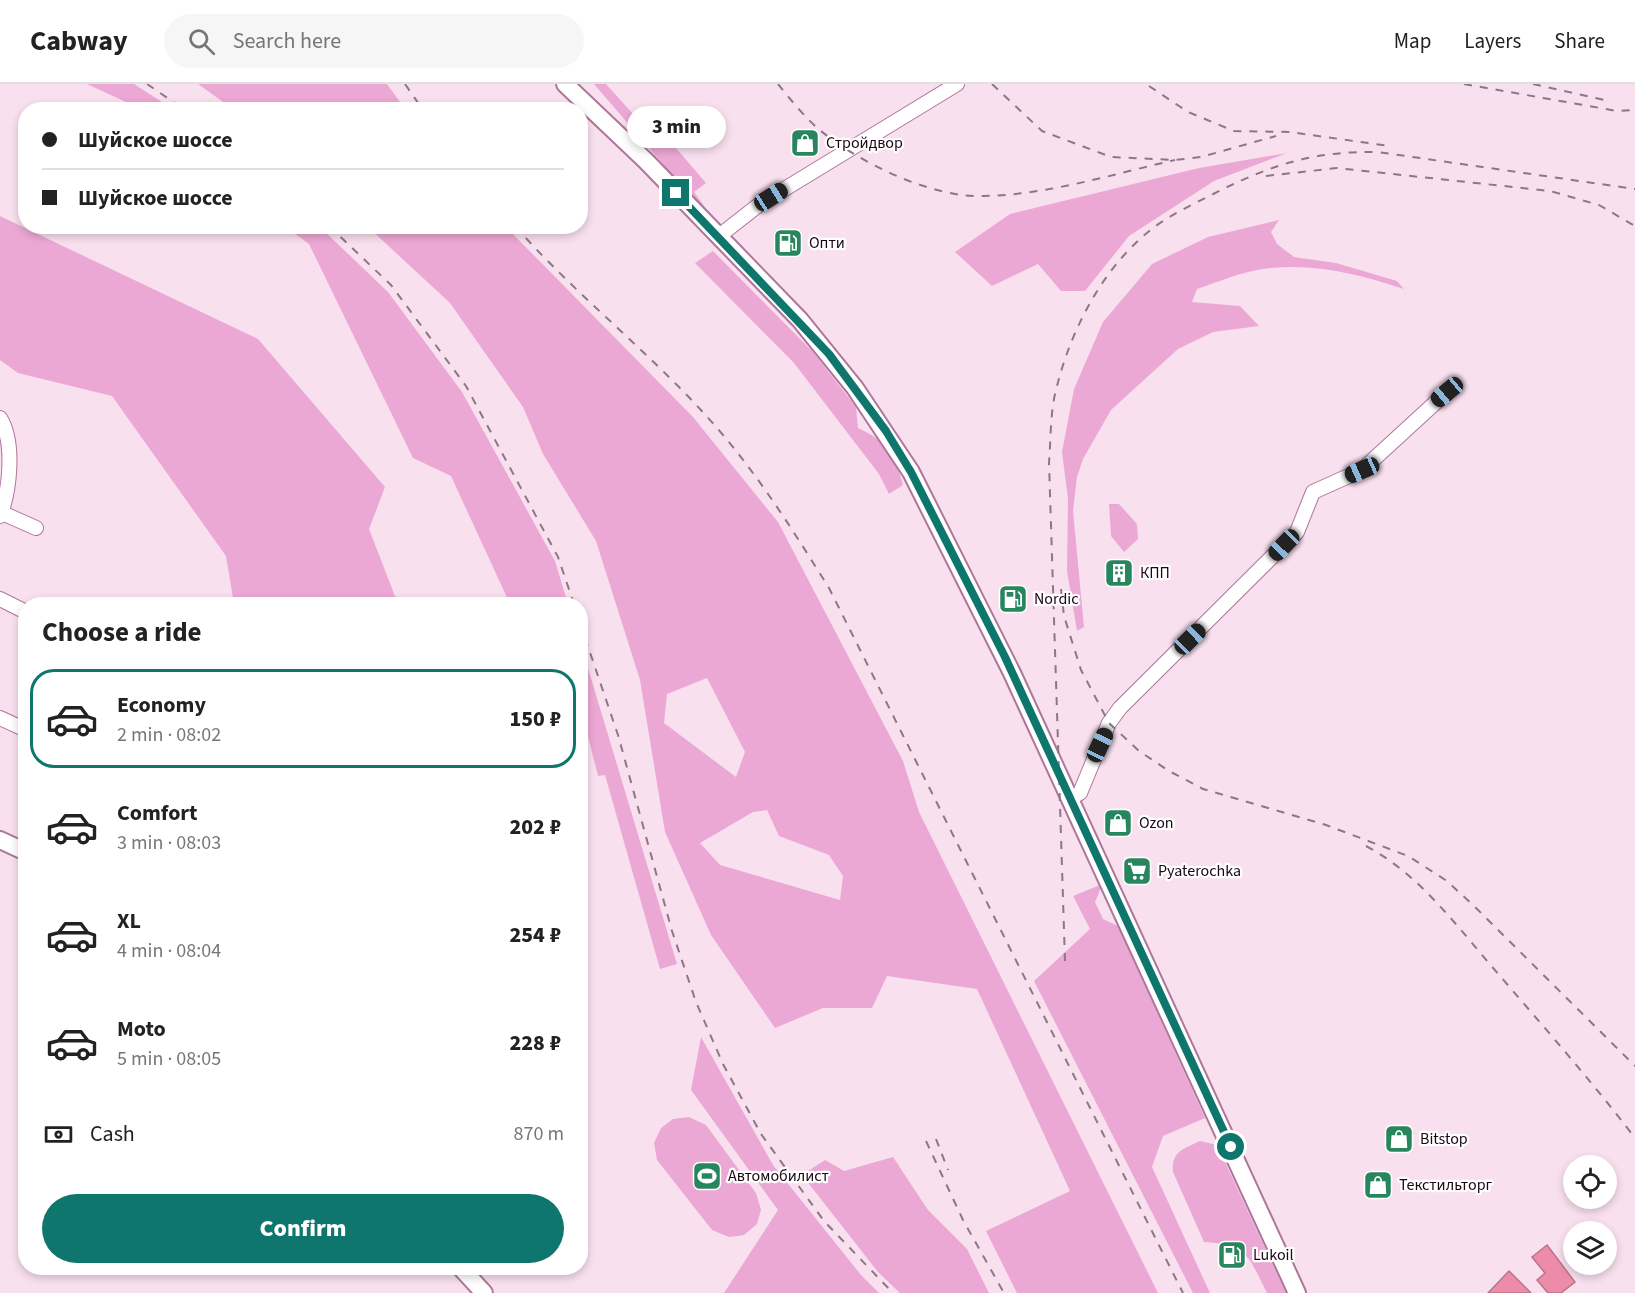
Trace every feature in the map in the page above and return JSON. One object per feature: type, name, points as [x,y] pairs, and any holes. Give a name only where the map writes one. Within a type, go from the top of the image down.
[{"type":"main road","points":[[565,84],[584,102]]},
{"type":"main road","points":[[588,106],[719,236],[829,354],[886,431],[935,516],[1071,798],[1297,1293]]},
{"type":"main road","points":[[0,840],[18,848]]},
{"type":"main road","points":[[467,1275],[484,1293]]},
{"type":"street","points":[[719,236],[760,204],[957,84]]},
{"type":"street","points":[[1071,798],[1080,793],[1109,723],[1120,708],[1297,532],[1313,492],[1362,470],[1447,392]]},
{"type":"street","points":[[0,418],[4,425],[10,477],[0,514],[36,528]]},
{"type":"street","points":[[0,599],[18,608]]},
{"type":"street","points":[[0,718],[18,726]]},
{"type":"shaded area","points":[[87,84],[134,84],[162,102],[126,102]]},
{"type":"shaded area","points":[[198,84],[387,84],[400,102],[223,102]]},
{"type":"shaded area","points":[[594,84],[606,84],[651,134],[658,127],[706,183],[694,192],[709,213],[704,212]]},
{"type":"shaded area","points":[[1287,153],[1214,181],[1129,236],[1085,291],[1061,291],[1038,264],[992,286],[955,252],[1010,214],[1199,168]]},
{"type":"shaded area","points":[[0,216],[18,225],[18,234],[38,234],[258,339],[385,487],[369,529],[395,597],[233,597],[226,556],[112,396],[18,373],[0,360]]},
{"type":"shaded area","points":[[1279,220],[1271,232],[1277,244],[1294,257],[1336,263],[1397,281],[1404,289],[1352,274],[1317,268],[1281,267],[1255,270],[1197,289],[1192,302],[1240,306],[1259,326],[1213,332],[1178,349],[1111,410],[1083,459],[1077,477],[1073,511],[1084,627],[1077,631],[1067,571],[1068,499],[1062,452],[1074,389],[1103,322],[1152,264],[1208,237]]},
{"type":"shaded area","points":[[295,234],[327,234],[388,292],[462,392],[555,561],[566,597],[507,597],[451,476],[413,458],[309,244]]},
{"type":"shaded area","points":[[376,234],[513,234],[693,417],[778,522],[903,761],[919,812],[1158,1293],[1017,1293],[986,1231],[1070,1191],[977,989],[887,976],[872,1008],[823,1008],[775,1028],[711,935],[665,832],[640,680],[596,541],[543,454],[523,407],[450,303]],"holes":[[[707,678],[745,752],[736,777],[664,723],[667,694]],[[767,810],[779,836],[829,855],[843,876],[840,900],[720,865],[700,843],[753,812]]]},
{"type":"shaded area","points":[[713,251],[813,352],[856,407],[858,428],[876,438],[893,457],[903,485],[889,494],[879,474],[794,363],[695,263]]},
{"type":"shaded area","points":[[1109,504],[1119,504],[1137,524],[1138,539],[1124,552],[1111,536]]},
{"type":"shaded area","points":[[588,668],[677,964],[660,969],[605,775],[598,776],[588,737]]},
{"type":"shaded area","points":[[1100,885],[1101,888],[1095,902],[1103,919],[1118,926],[1205,1118],[1163,1136],[1152,1167],[1210,1293],[1193,1293],[1034,981],[1090,929],[1073,896]]},
{"type":"shaded area","points":[[701,1037],[773,1165],[861,1275],[879,1293],[724,1293],[778,1210],[691,1090]]},
{"type":"shaded area","name":"Автомобилист","points":[[689,1117],[706,1125],[756,1193],[761,1210],[757,1224],[744,1235],[729,1237],[712,1230],[657,1160],[654,1143],[661,1128],[673,1119]]},
{"type":"shaded area","points":[[1200,1141],[1217,1145],[1286,1293],[1267,1293],[1251,1261],[1239,1250],[1230,1246],[1204,1242],[1173,1172],[1176,1155]]},
{"type":"shaded area","points":[[893,1157],[928,1210],[967,1249],[989,1293],[900,1293],[878,1272],[802,1175],[825,1160],[844,1171]]},
{"type":"building","points":[[1547,1245],[1563,1266],[1563,1275],[1570,1275],[1575,1282],[1561,1293],[1548,1293],[1537,1280],[1545,1273],[1532,1257]]},
{"type":"building","points":[[1509,1271],[1531,1293],[1488,1293]]},
{"type":"railway","points":[[147,84],[173,102]]},
{"type":"railway","points":[[405,84],[417,102]]},
{"type":"railway","points":[[778,84],[798,109],[837,143],[876,166],[920,185],[942,191],[983,196],[1032,192],[1175,160]]},
{"type":"railway","points":[[992,84],[1042,131],[1111,157],[1175,160],[1201,157],[1276,136]]},
{"type":"railway","points":[[1464,84],[1617,111],[1635,110]]},
{"type":"railway","points":[[1533,84],[1609,101]]},
{"type":"railway","points":[[1149,86],[1188,112],[1234,131],[1290,132],[1389,146]]},
{"type":"railway","points":[[1065,961],[1049,463],[1051,424],[1055,395],[1071,342],[1092,299],[1119,260],[1153,228],[1186,208],[1260,173],[1316,156],[1378,152],[1635,189]]},
{"type":"railway","points":[[1266,176],[1337,168],[1550,191],[1599,205],[1635,226]]},
{"type":"railway","points":[[337,234],[391,285],[466,386],[558,557],[572,597]]},
{"type":"railway","points":[[522,234],[703,412],[742,458],[768,494],[829,588],[1183,1293]]},
{"type":"railway","points":[[1061,589],[1064,616],[1081,670],[1109,723],[1139,751],[1169,771],[1203,789],[1326,825],[1408,856],[1447,881],[1635,1066]]},
{"type":"railway","points":[[588,647],[618,735],[672,931],[696,1002],[723,1064],[761,1134],[824,1221],[893,1293]]},
{"type":"railway","points":[[1366,846],[1403,871],[1435,901],[1566,1052],[1635,1138]]},
{"type":"railway","points":[[936,1139],[948,1170]]},
{"type":"railway","points":[[926,1141],[963,1220],[1004,1293]]},
{"type":"place","name":"Стройдвор","points":[[805,143]]},
{"type":"place","name":"Опти","points":[[788,243]]},
{"type":"place","name":"КПП","points":[[1119,573]]},
{"type":"place","name":"Nordic","points":[[1013,599]]},
{"type":"place","name":"Ozon","points":[[1118,823]]},
{"type":"place","name":"Pyaterochka","points":[[1137,871]]},
{"type":"place","name":"Bitstop","points":[[1399,1139]]},
{"type":"place","name":"Автомобилист","points":[[707,1176]]},
{"type":"place","name":"Текстильторг","points":[[1378,1185]]},
{"type":"place","name":"Lukoil","points":[[1232,1255]]},
{"type":"route","points":[[676,193],[800,320],[829,354],[886,431],[911,472],[1005,657],[1231,1147]]}]
